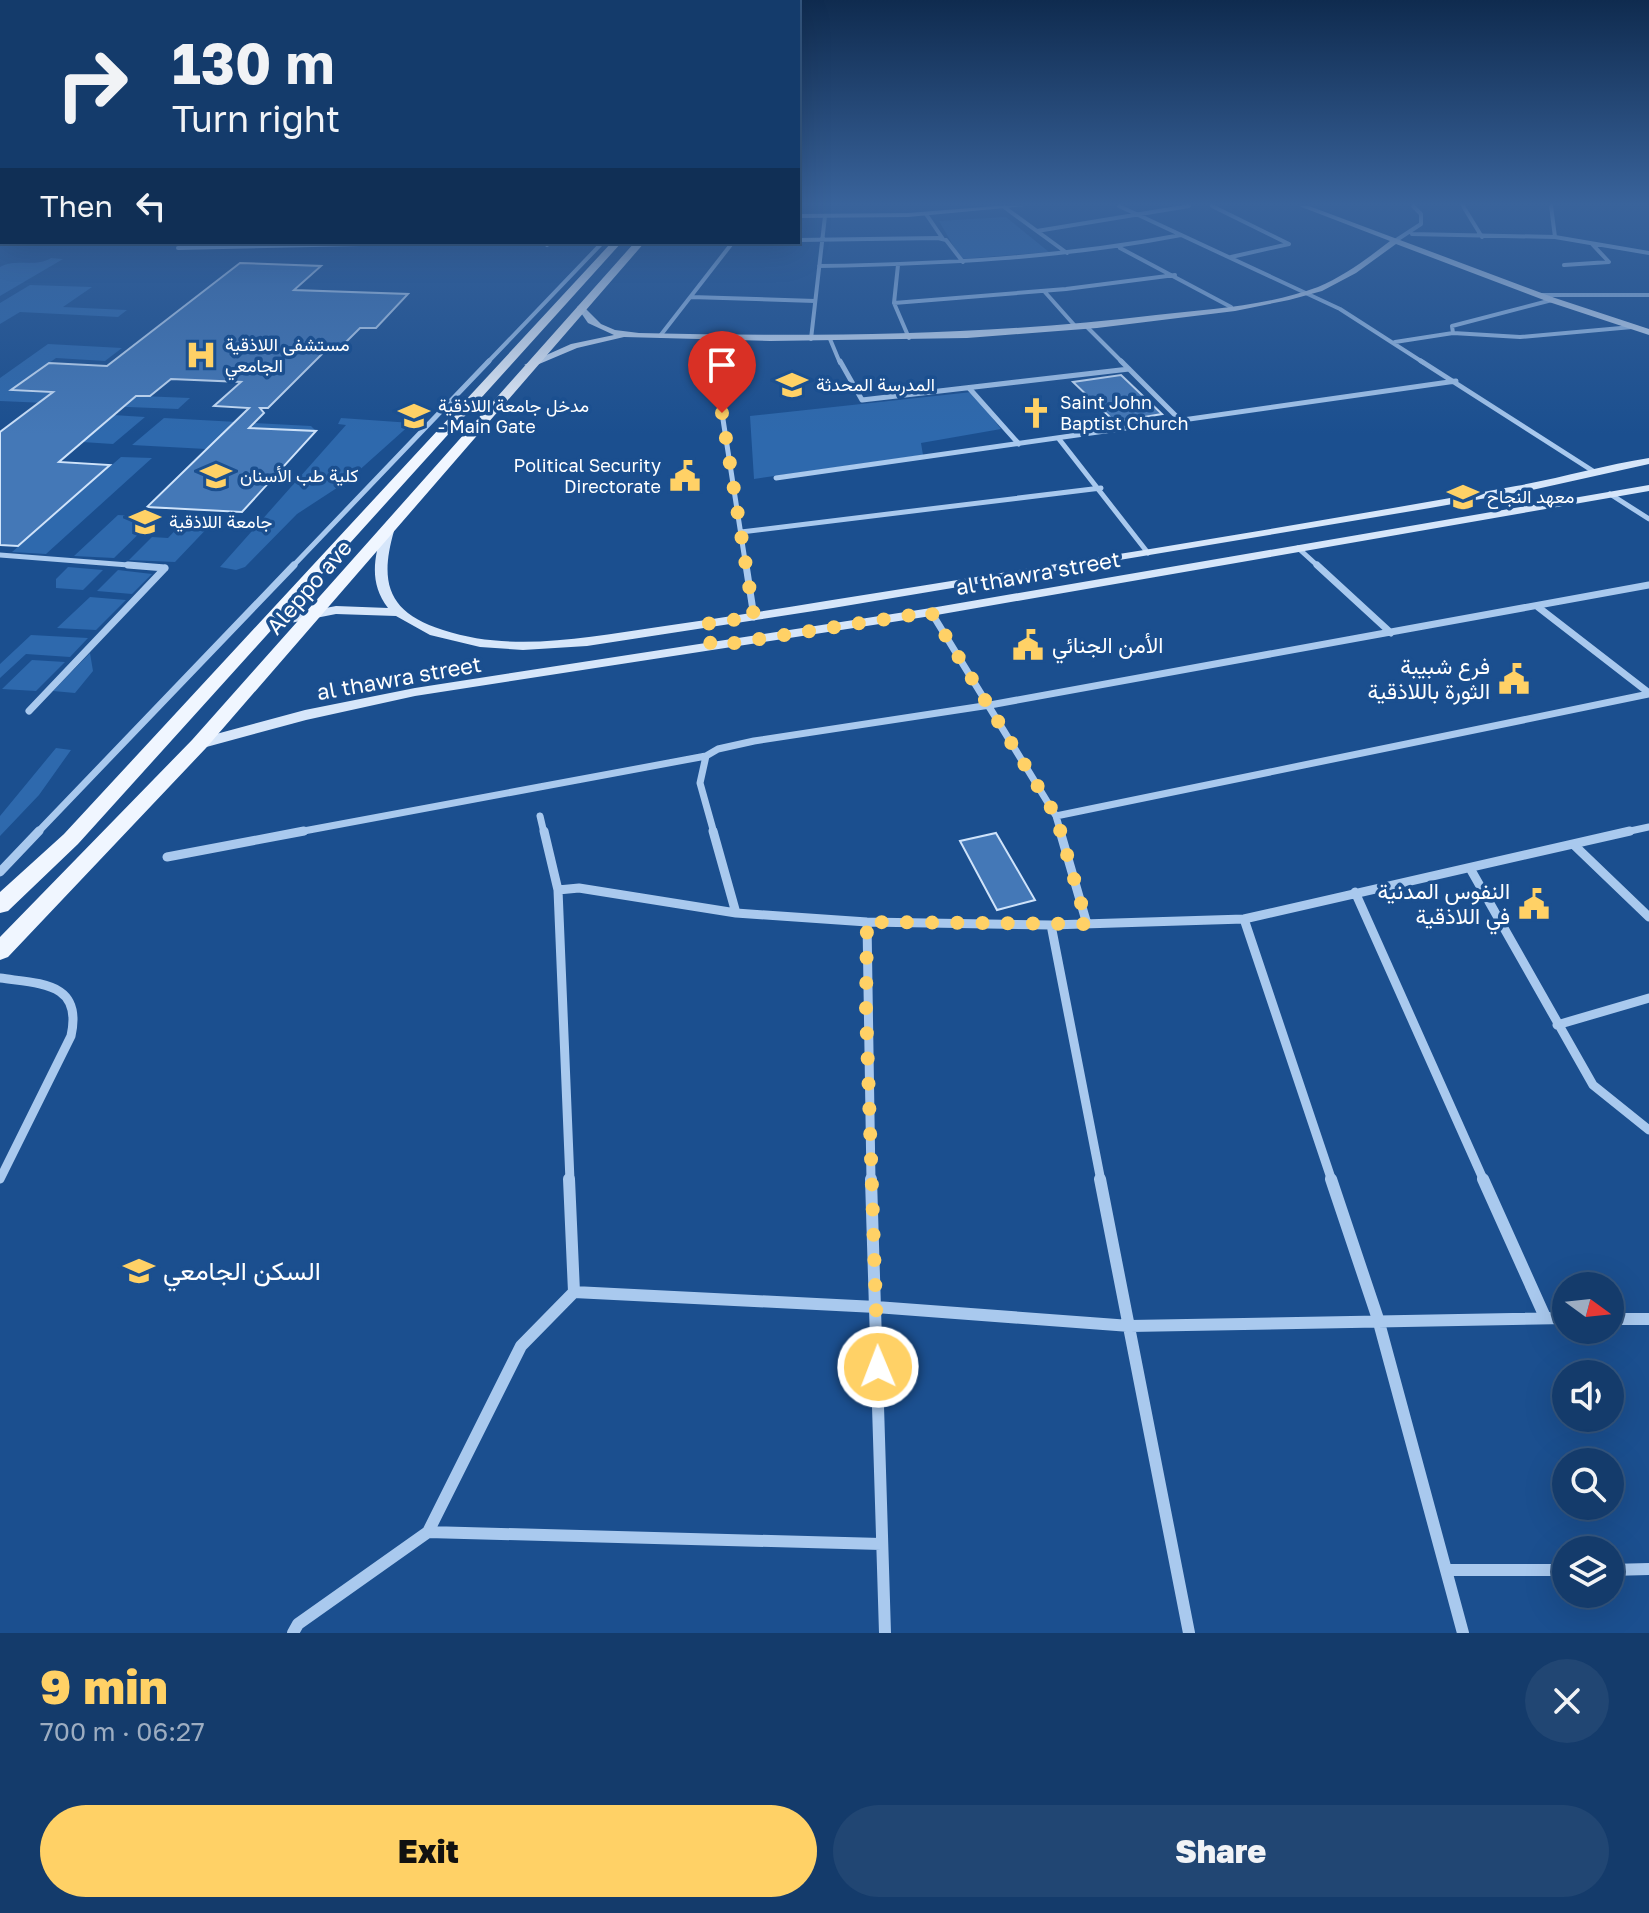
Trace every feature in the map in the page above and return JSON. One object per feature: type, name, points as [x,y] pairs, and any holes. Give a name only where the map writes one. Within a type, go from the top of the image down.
[{"type":"main road","name":"Aleppo ave","points":[[0,905],[71,839],[580,282]]},
{"type":"main road","name":"Aleppo ave","points":[[0,951],[199,744],[604,282]]},
{"type":"main road","points":[[529,365],[574,346],[639,336],[909,338],[1081,327],[1231,307],[1308,293],[1332,282]]},
{"type":"main road","points":[[1503,282],[1649,332]]},
{"type":"main road","points":[[581,307],[586,319],[596,326],[639,336]]},
{"type":"main road","name":"al thawra street","points":[[270,623],[315,612],[395,612],[432,632],[510,647],[569,645],[1148,553],[1554,483],[1593,471],[1649,461]]},
{"type":"main road","points":[[1593,471],[1618,474],[1649,469]]},
{"type":"main road","points":[[1616,493],[1632,483],[1649,479]]},
{"type":"main road","name":"al thawra street","points":[[199,744],[305,715],[415,692],[931,612],[1649,488]]},
{"type":"main road","points":[[388,531],[379,565],[383,589],[395,612]]},
{"type":"main road","points":[[705,624],[704,636],[715,646]]},
{"type":"street","points":[[0,872],[565,282]]},
{"type":"street","points":[[660,336],[702,282]]},
{"type":"street","points":[[811,339],[817,282]]},
{"type":"street","points":[[896,282],[894,303],[909,338]]},
{"type":"street","points":[[894,303],[1116,282]]},
{"type":"street","points":[[1188,282],[1231,307]]},
{"type":"street","points":[[1285,282],[1394,342],[1593,471]]},
{"type":"street","points":[[1044,291],[1180,420]]},
{"type":"street","points":[[1537,295],[1649,295]]},
{"type":"street","points":[[691,297],[815,301]]},
{"type":"street","points":[[1453,333],[1452,326],[1552,300]]},
{"type":"street","points":[[1394,342],[1453,333],[1479,337],[1534,336],[1632,327]]},
{"type":"street","points":[[830,339],[849,383],[862,400],[1129,369]]},
{"type":"street","points":[[776,478],[1456,381]]},
{"type":"street","points":[[969,388],[1019,444]]},
{"type":"street","points":[[722,413],[754,617]]},
{"type":"street","points":[[1059,439],[1101,488],[1148,553]]},
{"type":"street","points":[[741,532],[1101,488]]},
{"type":"street","points":[[1616,493],[1649,519]]},
{"type":"street","points":[[1298,548],[1391,633]]},
{"type":"street","points":[[0,555],[165,568],[29,711]]},
{"type":"street","points":[[167,857],[706,756],[718,749],[754,741],[990,705],[1649,585]]},
{"type":"street","points":[[1538,607],[1649,693]]},
{"type":"street","points":[[931,612],[1056,816],[1087,924]]},
{"type":"street","points":[[1056,816],[1649,693]]},
{"type":"street","points":[[706,756],[700,783],[736,913]]},
{"type":"street","points":[[293,1633],[298,1624],[428,1532],[521,1346],[574,1292],[558,890],[540,816]]},
{"type":"street","points":[[558,890],[579,888],[736,913],[867,922],[1051,925],[1244,919],[1355,892],[1471,870],[1649,827]]},
{"type":"street","points":[[1573,844],[1649,917]]},
{"type":"street","points":[[1471,870],[1593,1085],[1649,1130]]},
{"type":"street","points":[[1355,892],[1545,1317]]},
{"type":"street","points":[[1244,919],[1378,1319],[1463,1633]]},
{"type":"street","points":[[867,922],[866,1008],[885,1633]]},
{"type":"street","points":[[1051,925],[1189,1633]]},
{"type":"street","points":[[0,978],[56,988],[73,1002],[76,1012],[71,1036],[0,1179]]},
{"type":"street","points":[[1557,1025],[1649,998]]},
{"type":"street","points":[[574,1292],[876,1307],[1130,1326],[1552,1317]]},
{"type":"street","points":[[1624,1319],[1649,1319]]},
{"type":"street","points":[[428,1532],[881,1544]]},
{"type":"street","points":[[1624,1570],[1649,1569]]},
{"type":"street","points":[[1446,1570],[1552,1570]]},
{"type":"shaded area","points":[[0,282],[23,282],[0,296]]},
{"type":"shaded area","points":[[30,285],[92,287],[63,307],[127,310],[118,317],[20,312],[0,324],[0,303]]},
{"type":"shaded area","points":[[48,344],[122,348],[105,361],[56,358],[13,389],[60,392],[46,403],[0,401],[0,378]]},
{"type":"shaded area","points":[[972,392],[1001,429],[921,443],[923,455],[754,479],[750,416]]},
{"type":"shaded area","points":[[92,394],[190,398],[178,409],[79,405]]},
{"type":"shaded area","points":[[113,415],[145,417],[113,444],[82,442]]},
{"type":"shaded area","points":[[164,418],[311,426],[316,431],[230,427],[206,449],[132,445]]},
{"type":"shaded area","points":[[341,418],[412,423],[346,482],[297,514],[245,567],[236,570],[220,567],[346,425],[338,424]]},
{"type":"shaded area","points":[[121,457],[152,458],[46,554],[12,552]]},
{"type":"shaded area","points":[[118,515],[156,517],[114,558],[74,556]]},
{"type":"shaded area","points":[[186,519],[215,520],[175,562],[129,560],[152,537],[168,538]]},
{"type":"shaded area","points":[[68,567],[103,570],[83,590],[56,588],[56,579]]},
{"type":"shaded area","points":[[118,570],[152,574],[132,594],[97,591]]},
{"type":"shaded area","points":[[90,597],[126,600],[96,630],[57,628]]},
{"type":"shaded area","points":[[31,635],[88,638],[70,657],[26,654],[0,678],[0,664]]},
{"type":"shaded area","points":[[90,653],[93,671],[75,693],[53,691]]},
{"type":"shaded area","points":[[32,660],[65,662],[36,691],[2,689]]},
{"type":"shaded area","points":[[56,748],[71,750],[39,795],[0,836],[0,816]]},
{"type":"building","points":[[215,282],[303,282],[294,290],[408,294],[376,328],[360,328],[343,345],[332,344],[268,408],[260,408],[264,413],[249,428],[316,431],[242,512],[147,507],[249,408],[214,406],[241,382],[171,379],[150,396],[136,396],[59,462],[110,465],[18,546],[0,545],[0,432],[53,392],[11,390],[49,363],[107,366]]},
{"type":"building","points":[[1121,375],[1162,414],[1115,422],[1073,382]]},
{"type":"building","points":[[996,833],[1035,900],[997,910],[960,841]]},
{"type":"place","name":"مستشفى اللاذقية الجامعي","points":[[201,355]]},
{"type":"place","name":"المدرسة المحدثة","points":[[792,385]]},
{"type":"place","name":"Saint John Baptist Church","points":[[1036,413]]},
{"type":"place","name":"مدخل جامعة اللاذقية - Main Gate","points":[[414,416]]},
{"type":"place","name":"كلية طب الأسنان","points":[[216,476]]},
{"type":"place","name":"Political Security Directorate","points":[[685,476]]},
{"type":"place","name":"معهد النجاح","points":[[1463,497]]},
{"type":"place","name":"جامعة اللاذقية","points":[[145,522]]},
{"type":"place","name":"الأمن الجنائي","points":[[1028,645]]},
{"type":"place","name":"فرع شبيبة الثورة باللاذقية","points":[[1514,679]]},
{"type":"place","name":"النفوس المدنية في اللاذقية","points":[[1534,904]]},
{"type":"place","name":"السكن الجامعي","points":[[139,1271]]},
{"type":"route","points":[[722,413],[754,617],[705,624],[703,632],[706,640],[715,646],[931,612],[1056,816],[1087,924],[867,922],[866,1008],[878,1367]]}]
